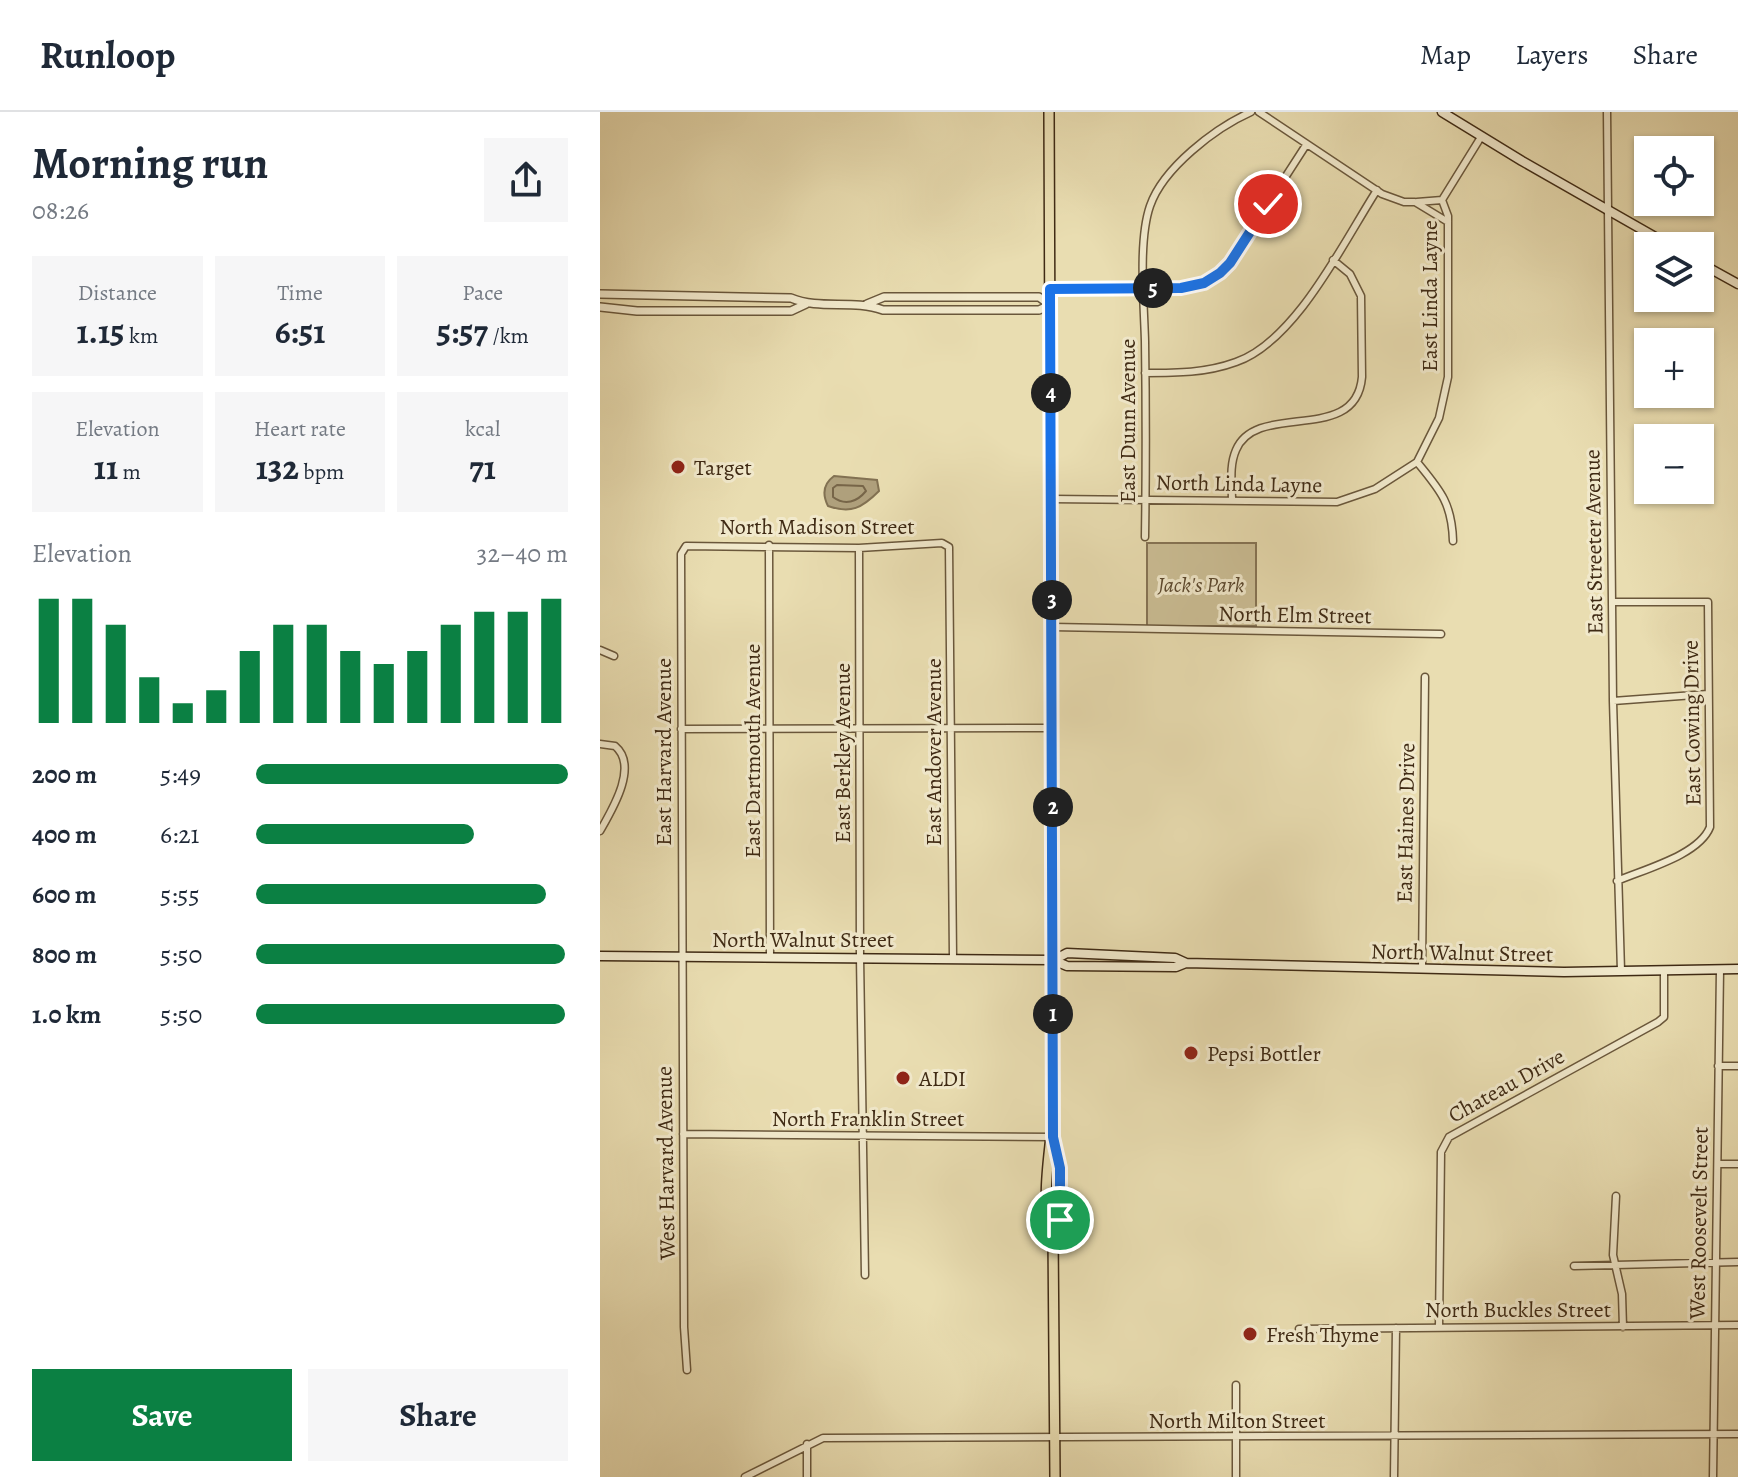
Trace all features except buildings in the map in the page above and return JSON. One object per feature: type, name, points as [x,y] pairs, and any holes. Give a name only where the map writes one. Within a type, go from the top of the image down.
[{"type":"main road","points":[[1049,112],[1053,1137],[1060,1168],[1060,1220],[1053,1234],[1055,1477]]},
{"type":"main road","points":[[1442,112],[1647,232]]},
{"type":"main road","points":[[1714,271],[1738,284]]},
{"type":"main road","name":"North Walnut Street","points":[[600,956],[1053,960],[1067,953],[1175,958],[1186,963],[1422,969],[1738,969]]},
{"type":"street","name":"East Dunn Avenue","points":[[1145,537],[1144,288],[1145,229],[1150,206],[1158,190],[1186,156],[1251,112]]},
{"type":"street","points":[[1259,112],[1306,145],[1397,200],[1442,200]]},
{"type":"street","name":"East Streeter Avenue","points":[[1607,112],[1613,701],[1621,971]]},
{"type":"street","name":"East Linda Layne","points":[[1417,462],[1439,418],[1446,393],[1448,222],[1442,200],[1481,137]]},
{"type":"street","points":[[1050,289],[1195,286],[1220,273],[1230,263],[1306,145]]},
{"type":"street","points":[[1145,373],[1188,373],[1216,368],[1258,351],[1276,338],[1293,320],[1377,190]]},
{"type":"street","points":[[1415,202],[1448,222]]},
{"type":"street","points":[[1232,501],[1233,460],[1245,438],[1264,427],[1335,414],[1350,405],[1360,390],[1361,296],[1350,274],[1333,260]]},
{"type":"street","points":[[600,294],[791,298],[806,304],[867,304],[883,310],[1039,310],[1050,305],[1039,297],[884,297],[867,304]]},
{"type":"street","points":[[600,307],[637,311],[791,311],[806,304]]},
{"type":"street","points":[[1417,462],[1445,497],[1451,514],[1453,541]]},
{"type":"street","name":"North Linda Layne","points":[[1051,499],[1337,502],[1375,489],[1417,462]]},
{"type":"street","name":"North Madison Street","points":[[684,547],[693,544],[859,548],[942,543],[949,547]]},
{"type":"street","name":"East Dartmouth Avenue","points":[[769,545],[770,957]]},
{"type":"street","name":"East Harvard Avenue","points":[[681,956],[681,554],[684,547]]},
{"type":"street","name":"East Andover Avenue","points":[[949,547],[953,957]]},
{"type":"street","name":"East Berkley Avenue","points":[[859,548],[865,1275]]},
{"type":"street","name":"East Cowing Drive","points":[[1612,602],[1708,602],[1709,831],[1705,839],[1692,849],[1617,881]]},
{"type":"street","name":"North Elm Street","points":[[1052,627],[1441,634]]},
{"type":"street","points":[[600,650],[614,656]]},
{"type":"street","name":"East Haines Drive","points":[[1422,969],[1425,677]]},
{"type":"street","points":[[1613,701],[1708,694]]},
{"type":"street","points":[[681,729],[1052,728]]},
{"type":"street","points":[[600,744],[610,744],[621,752],[623,782],[619,798],[600,831]]},
{"type":"street","name":"West Harvard Avenue","points":[[681,956],[687,1370]]},
{"type":"street","name":"Chateau Drive","points":[[1439,1327],[1441,1165],[1444,1143],[1449,1137],[1658,1022],[1664,1017],[1664,970]]},
{"type":"street","name":"West Roosevelt Street","points":[[1713,1477],[1720,970]]},
{"type":"street","points":[[1718,1066],[1738,1066]]},
{"type":"street","name":"North Franklin Street","points":[[683,1134],[1053,1137]]},
{"type":"street","points":[[1718,1164],[1738,1164]]},
{"type":"street","points":[[1616,1196],[1614,1265],[1622,1294],[1623,1327]]},
{"type":"street","points":[[1574,1266],[1738,1262]]},
{"type":"street","name":"North Buckles Street","points":[[1299,1329],[1738,1325]]},
{"type":"street","points":[[1394,1477],[1396,1328]]},
{"type":"street","points":[[1236,1385],[1236,1477]]},
{"type":"street","name":"North Milton Street","points":[[745,1477],[823,1438],[1394,1438],[1738,1434]]},
{"type":"street","points":[[807,1444],[807,1477]]},
{"type":"green space","name":"Jack's Park","points":[[1147,543],[1256,543],[1256,626],[1147,626]]},
{"type":"water","points":[[834,476],[877,480],[879,491],[856,508],[828,506],[825,490]]},
{"type":"place","name":"Target","points":[[678,467]]},
{"type":"place","name":"Pepsi Bottler","points":[[1191,1053]]},
{"type":"place","name":"ALDI","points":[[903,1078]]},
{"type":"place","name":"Fresh Thyme","points":[[1250,1334]]},
{"type":"route","points":[[1060,1220],[1060,1168],[1053,1137],[1050,289],[1181,288],[1204,283],[1230,263],[1268,204]]}]
